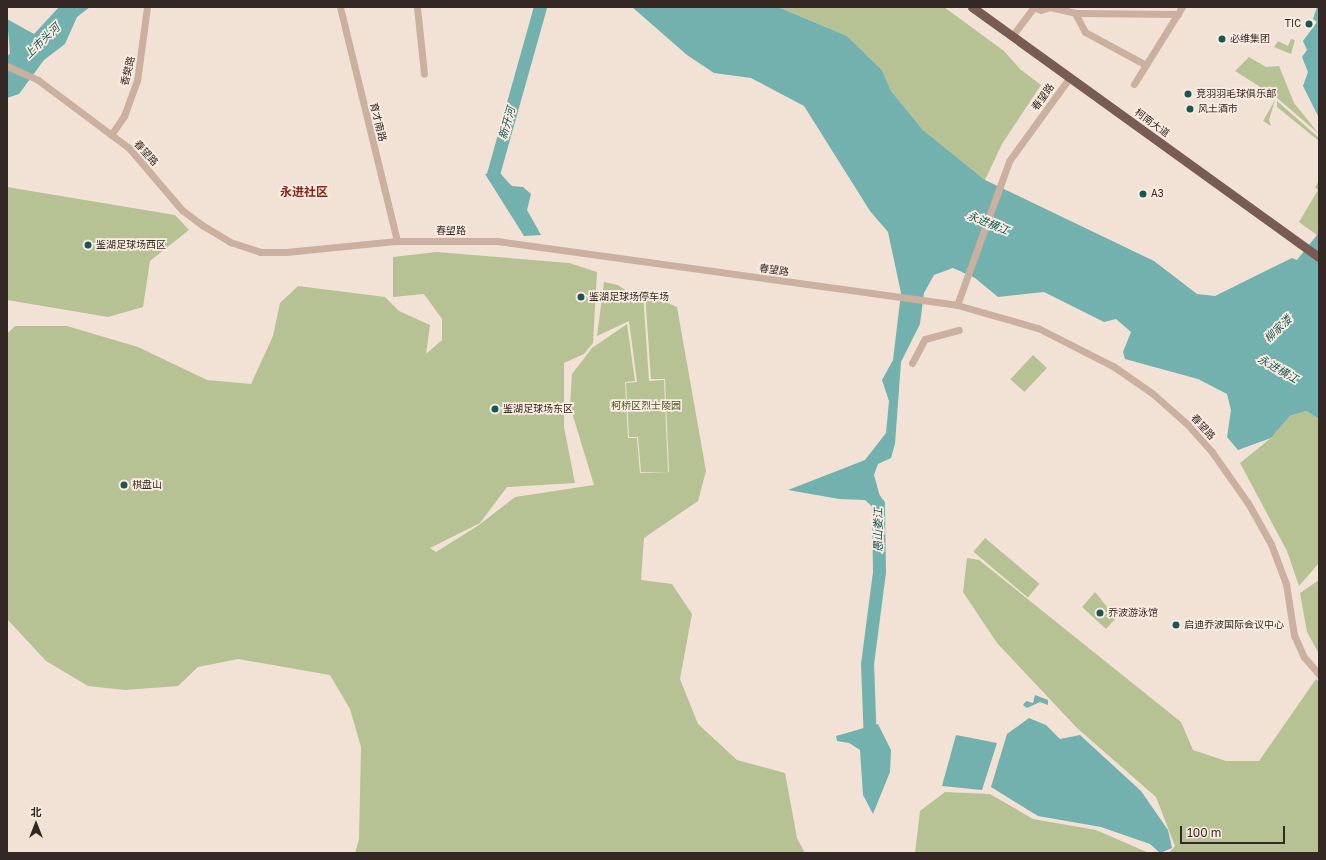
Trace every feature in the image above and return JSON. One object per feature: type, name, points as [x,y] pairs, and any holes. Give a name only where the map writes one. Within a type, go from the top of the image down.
[{"type":"main road","name":"柯南大道","points":[[972,7],[1319,257]]},
{"type":"street","name":"香樊路","points":[[111,135],[124,116],[137,81],[147,7]]},
{"type":"street","name":"育才南路","points":[[340,7],[397,241]]},
{"type":"street","points":[[417,7],[424,74]]},
{"type":"street","points":[[1012,36],[1032,7],[1041,10],[1050,7],[1075,13],[1178,14]]},
{"type":"street","points":[[1134,84],[1182,7]]},
{"type":"street","points":[[1075,13],[1085,32],[1146,65]]},
{"type":"street","name":"春望路","points":[[7,66],[38,80],[129,148],[182,210],[230,242],[260,252],[286,252],[397,241],[497,241],[933,303],[957,305],[1038,328],[1078,346],[1152,393],[1187,424],[1248,503],[1271,544],[1286,584],[1294,635],[1304,657],[1319,674]]},
{"type":"street","name":"春望路","points":[[957,305],[1009,161],[1070,77]]},
{"type":"street","points":[[912,363],[925,339],[959,330]]},
{"type":"green space","points":[[778,7],[944,7],[1004,51],[1020,69],[1041,85],[1002,144],[985,180],[923,130],[891,91],[882,70],[847,36]]},
{"type":"green space","points":[[1291,39],[1295,40],[1291,54],[1274,47],[1278,41],[1288,46]]},
{"type":"green space","points":[[1249,57],[1266,67],[1279,66],[1294,103],[1319,134],[1276,97],[1235,71]]},
{"type":"green space","points":[[1275,100],[1269,120],[1271,126],[1263,121]]},
{"type":"green space","points":[[1277,101],[1319,138],[1319,141],[1277,107]]},
{"type":"green space","points":[[1319,181],[1319,224],[1317,235],[1299,222],[1318,190],[1315,187]]},
{"type":"green space","name":"鉴湖足球场西区","points":[[7,187],[175,215],[189,230],[150,261],[143,307],[108,317],[7,300]]},
{"type":"green space","points":[[437,252],[569,263],[597,272],[593,343],[584,354],[564,363],[564,427],[575,483],[507,487],[480,523],[430,548],[436,552],[479,525],[515,497],[594,485],[570,406],[572,374],[592,348],[627,324],[635,381],[625,382],[628,438],[637,438],[640,473],[669,472],[665,379],[651,379],[645,293],[677,307],[706,471],[698,501],[644,538],[641,580],[672,584],[692,614],[680,679],[698,724],[737,760],[785,773],[797,838],[805,853],[355,853],[359,839],[361,747],[350,709],[330,675],[238,659],[198,667],[178,686],[125,690],[88,686],[46,661],[7,619],[7,334],[15,326],[67,326],[138,347],[207,380],[251,384],[273,336],[280,303],[298,286],[385,297],[399,311],[430,325],[426,354],[442,340],[442,319],[424,294],[393,297],[393,257]]},
{"type":"green space","name":"柯桥区烈士陵园","points":[[604,282],[618,285],[628,292],[643,293],[649,381],[664,380],[668,472],[641,472],[638,437],[629,437],[626,383],[637,382],[629,321],[597,336]]},
{"type":"green space","points":[[1033,355],[1047,368],[1024,392],[1010,379]]},
{"type":"green space","points":[[1306,411],[1319,419],[1319,563],[1299,586],[1287,551],[1240,463],[1271,438],[1290,416]]},
{"type":"green space","points":[[985,538],[1039,584],[1028,597],[973,552]]},
{"type":"green space","points":[[967,558],[979,560],[1181,722],[1193,750],[1226,761],[1259,761],[1316,679],[1319,682],[1319,853],[1169,853],[1175,846],[1156,797],[1077,728],[997,643],[963,592]]},
{"type":"green space","points":[[1319,580],[1319,654],[1307,632],[1300,593]]},
{"type":"green space","name":"乔波游泳馆","points":[[1095,592],[1116,618],[1106,629],[1082,607]]},
{"type":"green space","points":[[945,792],[990,794],[1033,819],[1096,830],[1149,853],[915,853],[920,811]]},
{"type":"water","name":"上市头河","points":[[59,7],[90,7],[77,17],[65,44],[44,60],[19,94],[7,98],[7,57],[10,53],[7,19],[34,34]]},
{"type":"water","points":[[632,7],[778,7],[847,36],[882,70],[891,91],[923,130],[985,180],[1154,261],[1197,294],[1215,296],[1292,258],[1297,260],[1317,235],[1319,224],[1319,419],[1306,411],[1290,416],[1271,438],[1238,450],[1227,437],[1231,410],[1227,394],[1198,379],[1125,359],[1123,352],[1131,332],[1116,319],[1104,322],[1044,292],[998,297],[975,278],[953,268],[934,275],[924,293],[920,324],[901,362],[895,444],[891,458],[878,464],[874,475],[884,511],[877,511],[865,500],[839,499],[788,490],[865,460],[886,433],[889,401],[882,380],[893,360],[901,293],[888,232],[870,211],[804,106],[751,78],[714,73],[687,55]]},
{"type":"water","points":[[1317,7],[1319,7],[1319,118],[1303,86],[1308,72],[1302,57],[1307,50],[1303,41],[1317,22],[1313,19]]},
{"type":"water","points":[[498,172],[512,186],[523,187],[531,194],[527,210],[541,235],[524,236],[485,174]]},
{"type":"water","points":[[1035,695],[1048,700],[1048,705],[1040,702],[1027,708],[1023,705],[1026,701],[1033,703]]},
{"type":"water","points":[[1029,718],[1046,725],[1060,739],[1080,735],[1141,791],[1168,830],[1172,848],[1160,853],[1150,844],[1101,827],[1038,816],[991,787],[1007,734]]},
{"type":"water","points":[[878,724],[891,750],[890,772],[873,814],[863,795],[860,750],[849,743],[837,741],[836,736]]},
{"type":"water","points":[[956,735],[997,743],[982,790],[942,786]]},
{"type":"waterway","name":"新开河","points":[[503,187],[493,174],[540,7]]},
{"type":"waterway","name":"愚山娄江","points":[[870,744],[867,664],[879,571],[878,504],[873,497]]},
{"type":"place","name":"TIC","points":[[1309,24]]},
{"type":"place","name":"必维集团","points":[[1222,39]]},
{"type":"place","name":"竞羽羽毛球俱乐部","points":[[1188,94]]},
{"type":"place","name":"风土酒市","points":[[1190,109]]},
{"type":"place","name":"A3","points":[[1143,194]]},
{"type":"place","name":"鉴湖足球场西区","points":[[88,245]]},
{"type":"place","name":"鉴湖足球场停车场","points":[[581,297]]},
{"type":"place","name":"鉴湖足球场东区","points":[[495,409]]},
{"type":"place","name":"棋盘山","points":[[124,485]]},
{"type":"place","name":"乔波游泳馆","points":[[1100,613]]},
{"type":"place","name":"启迪乔波国际会议中心","points":[[1176,625]]},
{"type":"district","name":"永进社区","points":[[304,192]]},
{"type":"water label","name":"永进横江","points":[[988,223]]},
{"type":"water label","name":"柳家溇","points":[[1278,329]]},
{"type":"water label","name":"永进横江","points":[[1278,369]]}]
